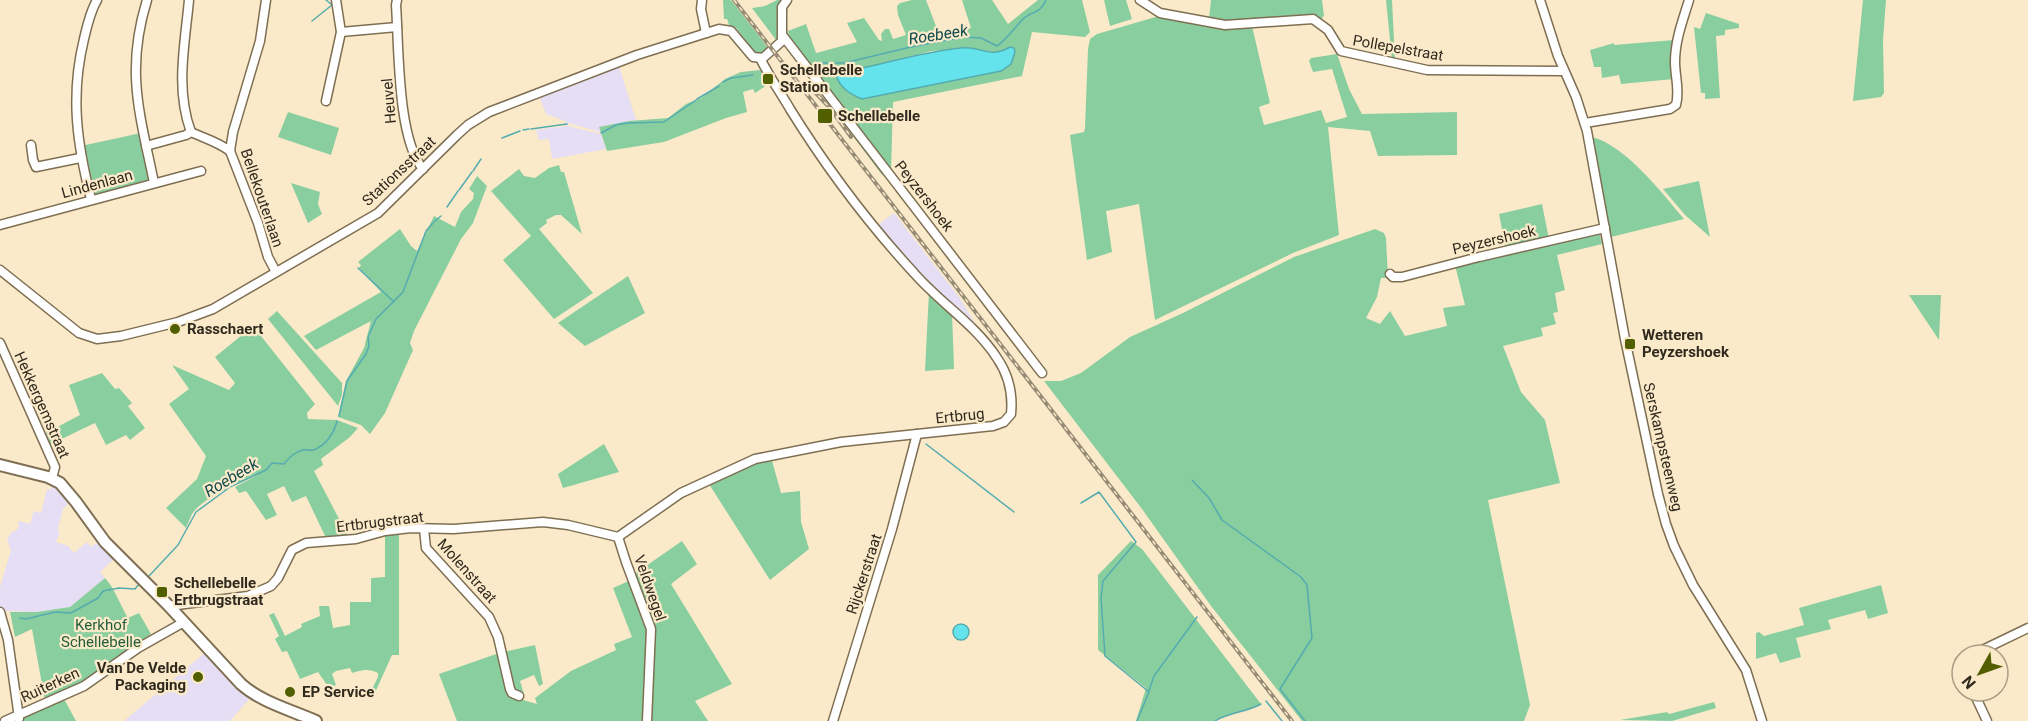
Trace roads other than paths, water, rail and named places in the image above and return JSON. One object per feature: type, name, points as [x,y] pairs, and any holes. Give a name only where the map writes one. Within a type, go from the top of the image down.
[{"type":"main road","points":[[0,465],[52,478],[70,494],[105,542],[249,691],[316,721]]},
{"type":"street","points":[[91,199],[80,158],[75,119],[77,69],[90,15],[97,0]]},
{"type":"street","points":[[147,0],[137,39],[135,79],[137,101],[154,183]]},
{"type":"street","points":[[189,0],[182,91],[184,109],[191,132],[216,141],[230,151]]},
{"type":"street","name":"Bellekouterlaan","points":[[266,0],[260,41],[233,132],[230,151],[258,223],[268,257],[276,272]]},
{"type":"street","points":[[326,101],[341,32],[336,0]]},
{"type":"street","name":"Heuvel","points":[[397,0],[397,27],[406,133],[417,162],[423,169]]},
{"type":"street","points":[[702,0],[701,9],[706,33]]},
{"type":"street","points":[[760,58],[780,45],[783,36],[782,7],[787,0]]},
{"type":"street","name":"Pollepelstraat","points":[[1140,0],[1160,13],[1225,25],[1313,19],[1328,30],[1341,51],[1427,70],[1564,71]]},
{"type":"street","name":"Serskampsteenweg","points":[[1540,0],[1564,71],[1585,123],[1625,339],[1666,524],[1693,585],[1734,647],[1746,670],[1762,721]]},
{"type":"street","points":[[1585,123],[1670,109],[1676,105],[1678,99],[1675,62],[1677,38],[1689,0]]},
{"type":"street","points":[[341,32],[397,27]]},
{"type":"street","name":"Stationsstraat","points":[[0,270],[79,333],[97,339],[146,331],[213,309],[378,213],[468,125],[489,112],[675,42],[722,29],[731,31],[753,57],[760,58]]},
{"type":"street","name":"Peyzershoek","points":[[783,36],[1042,373]]},
{"type":"street","name":"Ertbrug","points":[[618,537],[673,498],[755,459],[832,444],[993,426],[1004,422],[1011,414],[1011,394],[1003,369],[989,347],[967,323],[921,282],[886,241],[821,157],[760,58]]},
{"type":"street","points":[[147,146],[191,132]]},
{"type":"street","name":"Bellekouterlaan","points":[[216,141],[233,132]]},
{"type":"street","points":[[31,145],[36,167],[80,158]]},
{"type":"street","name":"Lindenlaan","points":[[0,225],[201,171]]},
{"type":"street","name":"Peyzershoek","points":[[1390,274],[1393,277],[1402,277],[1605,228]]},
{"type":"street","name":"Hekkergemstraat","points":[[0,343],[55,467],[52,478]]},
{"type":"street","name":"Rijckerstraat","points":[[833,721],[892,529],[917,434]]},
{"type":"street","name":"Ertbrugstraat","points":[[169,606],[248,596],[260,592],[271,586],[278,578],[292,550],[306,543],[356,539],[385,531],[454,529],[543,522],[568,525],[618,537]]},
{"type":"street","name":"Molenstraat","points":[[424,529],[426,548],[489,617],[498,637],[510,689],[512,693],[519,696]]},
{"type":"street","name":"Veldwegel","points":[[618,537],[651,628],[647,721]]},
{"type":"street","points":[[0,612],[8,640],[19,718]]},
{"type":"street","name":"Ruiterken","points":[[5,721],[19,718],[23,712],[84,686],[138,648],[184,622]]},
{"type":"street","points":[[1997,643],[2028,628]]},
{"type":"street","points":[[1979,703],[1987,721]]},
{"type":"water","points":[[1010,47],[1014,48],[1015,52],[1011,64],[1001,71],[862,99],[846,90],[836,75],[945,50],[968,48],[997,52]]},
{"type":"water","points":[[958,624],[964,624],[969,632],[967,638],[958,640],[953,635],[953,629]]},
{"type":"waterway","points":[[312,21],[332,5],[326,0]]},
{"type":"waterway","name":"Roebeek","points":[[813,63],[844,63],[963,37],[981,38],[997,46],[1024,18],[1038,11],[1046,0]]},
{"type":"waterway","name":"Roebeek","points":[[723,82],[731,78],[753,75]]},
{"type":"waterway","name":"Roebeek","points":[[697,99],[719,86]]},
{"type":"waterway","name":"Roebeek","points":[[601,133],[616,125],[627,123],[664,122],[696,100]]},
{"type":"waterway","name":"Roebeek","points":[[531,129],[567,124]]},
{"type":"waterway","name":"Roebeek","points":[[523,130],[529,129]]},
{"type":"waterway","name":"Roebeek","points":[[502,138],[520,131]]},
{"type":"waterway","name":"Roebeek","points":[[473,171],[481,159]]},
{"type":"waterway","name":"Roebeek","points":[[459,190],[472,172]]},
{"type":"waterway","name":"Roebeek","points":[[447,207],[458,191]]},
{"type":"waterway","name":"Roebeek","points":[[434,222],[441,216]]},
{"type":"waterway","name":"Roebeek","points":[[339,416],[347,381],[366,354],[369,346],[368,337],[376,319],[403,292],[426,231],[433,223]]},
{"type":"waterway","points":[[358,268],[394,302]]},
{"type":"waterway","name":"Roebeek","points":[[149,576],[178,545],[196,512],[230,487],[266,470],[272,463],[284,464],[297,452],[313,450],[322,445],[332,434],[337,421]]},
{"type":"waterway","points":[[926,444],[1014,512]]},
{"type":"waterway","points":[[1192,480],[1209,498],[1222,520],[1301,577],[1307,585],[1312,638],[1280,689],[1305,721]]},
{"type":"waterway","points":[[1081,503],[1099,492],[1136,542],[1103,581],[1101,598],[1105,656],[1149,692],[1137,721]]},
{"type":"waterway","name":"Roebeek","points":[[20,618],[26,619],[55,612],[71,613],[98,598],[103,591],[119,588],[135,589],[139,584]]},
{"type":"waterway","points":[[1149,691],[1154,676],[1197,617]]},
{"type":"waterway","points":[[1266,701],[1282,721]]},
{"type":"waterway","points":[[1215,721],[1261,704]]},
{"type":"railway","points":[[734,0],[1292,721]]},
{"type":"railway","points":[[812,89],[830,108],[851,137]]},
{"type":"place","name":"Schellebelle Station","points":[[768,79]]},
{"type":"place","name":"Schellebelle","points":[[825,116]]},
{"type":"place","name":"Rasschaert","points":[[175,329]]},
{"type":"place","name":"Wetteren Peyzershoek","points":[[1630,344]]},
{"type":"place","name":"Schellebelle Ertbrugstraat","points":[[162,592]]},
{"type":"place","name":"Van De Velde Packaging","points":[[198,677]]},
{"type":"place","name":"EP Service","points":[[290,692]]},
{"type":"park label","name":"Kerkhof Schellebelle","points":[[101,634]]}]
